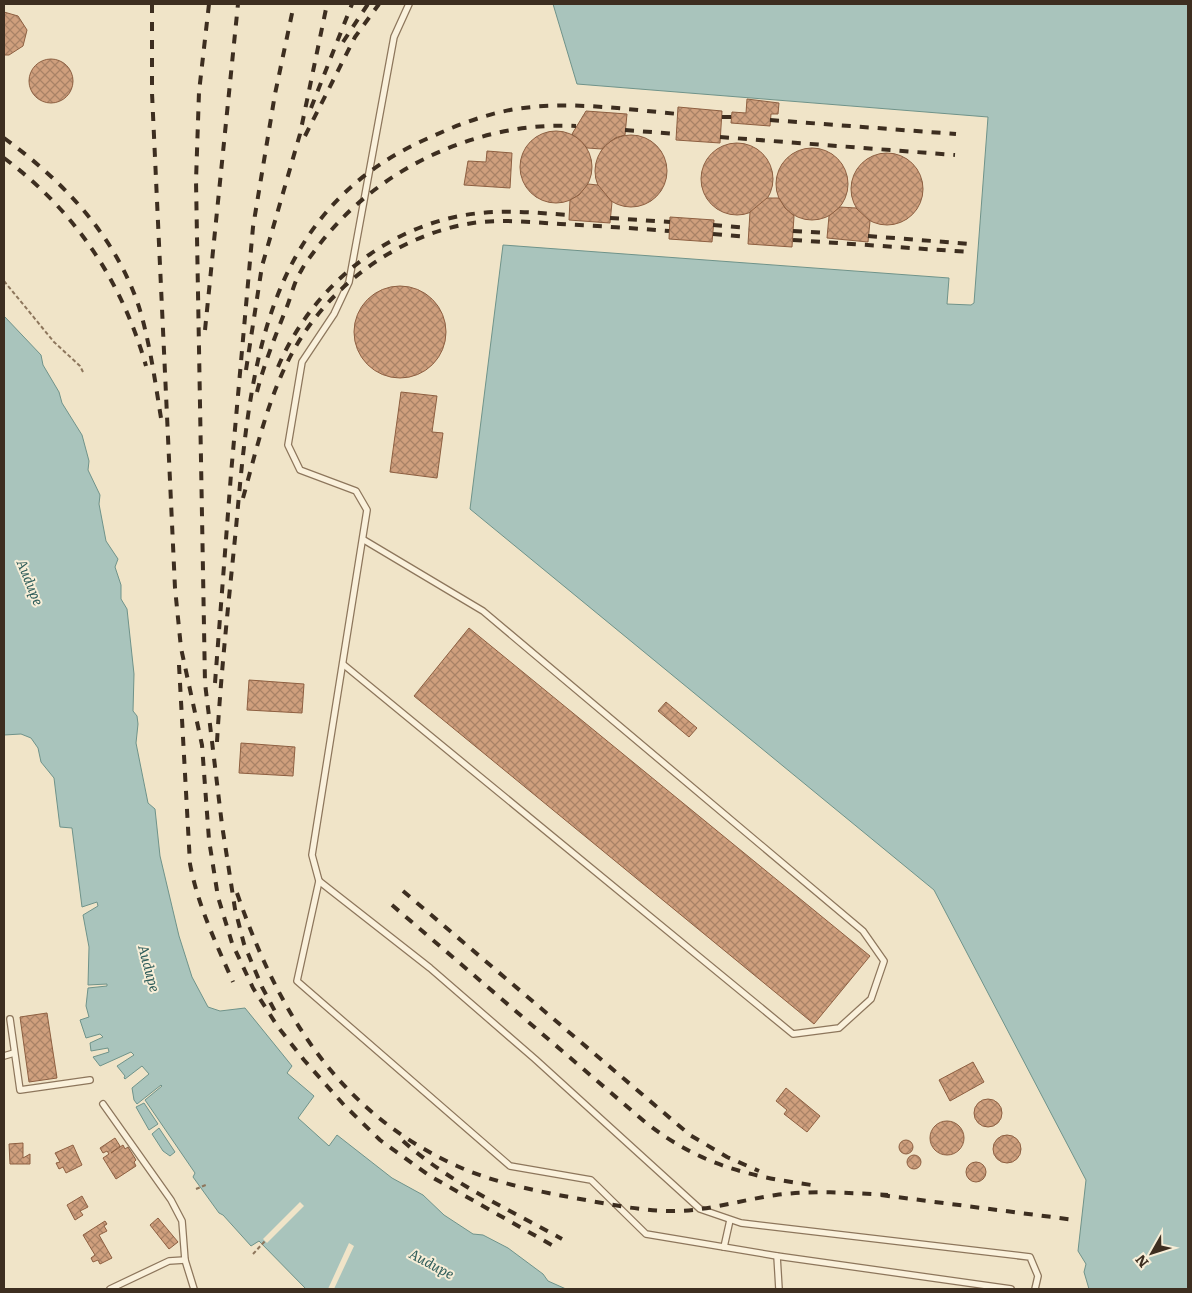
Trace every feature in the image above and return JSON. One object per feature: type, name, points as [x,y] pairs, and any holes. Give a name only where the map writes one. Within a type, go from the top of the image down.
[{"type":"lane","points":[[409,4],[394,37],[362,200],[349,282],[334,314],[302,362],[288,445],[300,470],[356,491],[367,510],[364,540],[312,855],[319,881],[297,981],[510,1166],[591,1180],[646,1234],[777,1256],[1011,1289]]},
{"type":"lane","points":[[344,665],[793,1034],[839,1028],[871,999],[884,961],[862,931],[482,611],[364,540]]},
{"type":"lane","points":[[319,881],[430,968],[535,1059],[700,1209],[730,1220],[1030,1258],[1038,1276],[1035,1289]]},
{"type":"lane","points":[[10,1018],[20,1090],[90,1080]]},
{"type":"lane","points":[[4,1056],[14,1053]]},
{"type":"lane","points":[[103,1104],[172,1200],[182,1221],[185,1260],[194,1289]]},
{"type":"lane","points":[[724,1247],[730,1220]]},
{"type":"lane","points":[[777,1256],[779,1289]]},
{"type":"lane","points":[[110,1289],[169,1261],[185,1260]]},
{"type":"path","points":[[4,281],[54,342],[80,366],[84,374]]},
{"type":"path","points":[[196,1189],[208,1184]]},
{"type":"path","points":[[252,1254],[265,1241]]},
{"type":"water","points":[[553,4],[1188,4],[1188,1289],[1089,1289],[1084,1272],[1086,1264],[1078,1251],[1086,1180],[934,890],[470,509],[503,245],[949,278],[947,304],[971,305],[974,303],[988,117],[577,84]]},
{"type":"water","name":"Audupe","points":[[4,316],[41,355],[43,365],[59,392],[62,403],[82,435],[89,461],[88,470],[100,495],[99,504],[106,541],[118,559],[115,567],[121,585],[121,599],[127,609],[134,674],[133,711],[137,716],[138,724],[136,743],[148,803],[155,809],[160,856],[179,936],[192,977],[208,1007],[220,1011],[245,1008],[292,1066],[287,1073],[314,1096],[298,1118],[329,1146],[337,1135],[392,1178],[423,1195],[444,1215],[473,1234],[483,1235],[508,1248],[543,1274],[548,1281],[566,1289],[306,1289],[259,1241],[251,1246],[219,1213],[193,1177],[195,1173],[145,1100],[162,1086],[137,1104],[134,1100],[132,1088],[149,1074],[142,1066],[125,1079],[125,1076],[117,1066],[134,1055],[131,1052],[100,1066],[93,1057],[109,1052],[108,1048],[91,1051],[90,1043],[103,1037],[100,1034],[86,1038],[80,1020],[89,1017],[86,1006],[88,988],[107,986],[107,984],[88,985],[89,947],[83,915],[98,906],[97,902],[82,907],[72,828],[60,827],[54,778],[41,762],[38,748],[31,738],[21,734],[4,735]]},
{"type":"water","points":[[144,1103],[158,1124],[149,1130],[136,1107]]},
{"type":"water","points":[[159,1128],[175,1152],[170,1156],[163,1151],[152,1134]]},
{"type":"pier","points":[[300,1202],[304,1206],[267,1243],[263,1239]]},
{"type":"pier","points":[[349,1243],[354,1246],[334,1289],[328,1289]]},
{"type":"building","points":[[4,12],[18,16],[27,30],[23,46],[9,55],[4,55]]},
{"type":"building","points":[[51,59],[63,63],[69,69],[73,81],[69,93],[63,99],[51,103],[39,99],[33,93],[29,81],[33,69],[39,63]]},
{"type":"building","points":[[747,99],[779,103],[778,114],[771,114],[770,126],[731,123],[732,112],[746,113]]},
{"type":"building","points":[[678,107],[722,111],[720,143],[676,140]]},
{"type":"building","points":[[586,111],[627,114],[625,135],[615,138],[602,149],[587,148],[572,134]]},
{"type":"building","points":[[556,131],[576,137],[586,147],[592,167],[586,187],[576,197],[556,203],[536,197],[526,187],[520,167],[526,147],[536,137]]},
{"type":"building","points":[[631,135],[651,141],[661,151],[667,171],[661,191],[651,201],[631,207],[611,201],[601,191],[595,171],[601,151],[611,141]]},
{"type":"building","points":[[737,143],[757,149],[767,159],[773,179],[767,199],[757,209],[737,215],[717,209],[707,199],[701,179],[707,159],[717,149]]},
{"type":"building","points":[[812,148],[832,154],[842,164],[848,184],[842,204],[832,214],[812,220],[792,214],[782,204],[776,184],[782,164],[792,154]]},
{"type":"building","points":[[487,151],[512,153],[510,188],[464,185],[468,161],[486,162]]},
{"type":"building","points":[[887,153],[907,159],[917,169],[923,189],[917,209],[907,219],[887,225],[867,219],[857,209],[851,189],[857,169],[867,159]]},
{"type":"building","points":[[588,184],[598,185],[612,202],[610,223],[569,220],[570,200],[579,195]]},
{"type":"building","points":[[767,198],[779,198],[785,208],[794,216],[792,247],[748,244],[750,212]]},
{"type":"building","points":[[840,207],[856,208],[870,221],[868,242],[827,238],[829,216]]},
{"type":"building","points":[[670,217],[714,220],[712,242],[669,239]]},
{"type":"building","points":[[400,286],[418,289],[433,299],[443,314],[446,332],[443,350],[433,365],[418,375],[400,378],[382,375],[367,365],[357,350],[354,332],[357,314],[367,299],[382,289]]},
{"type":"building","points":[[401,392],[437,396],[432,432],[443,433],[437,478],[390,472]]},
{"type":"building","points":[[469,628],[870,956],[814,1024],[414,696]]},
{"type":"building","points":[[249,680],[304,684],[302,713],[247,710]]},
{"type":"building","points":[[666,702],[697,728],[689,737],[658,711]]},
{"type":"building","points":[[241,743],[295,747],[293,776],[239,773]]},
{"type":"building","points":[[47,1013],[57,1078],[29,1082],[20,1017]]},
{"type":"building","points":[[973,1062],[984,1082],[950,1101],[939,1080]]},
{"type":"building","points":[[786,1088],[820,1116],[807,1132],[784,1114],[787,1110],[776,1101]]},
{"type":"building","points":[[988,1099],[998,1103],[1002,1113],[998,1123],[988,1127],[978,1123],[974,1113],[978,1103]]},
{"type":"building","points":[[947,1121],[959,1126],[964,1138],[959,1150],[947,1155],[935,1150],[930,1138],[935,1126]]},
{"type":"building","points":[[1007,1135],[1017,1139],[1021,1149],[1017,1159],[1007,1163],[997,1159],[993,1149],[997,1139]]},
{"type":"building","points":[[115,1138],[120,1146],[111,1153],[123,1145],[125,1149],[128,1147],[136,1160],[134,1162],[136,1166],[116,1179],[103,1158],[109,1154],[107,1151],[103,1153],[100,1148]]},
{"type":"building","points":[[906,1140],[911,1142],[913,1147],[911,1152],[906,1154],[901,1152],[899,1147],[901,1142]]},
{"type":"building","points":[[23,1143],[23,1158],[30,1154],[30,1164],[10,1164],[9,1144]]},
{"type":"building","points":[[73,1145],[82,1165],[66,1173],[63,1167],[59,1169],[56,1163],[60,1162],[55,1153]]},
{"type":"building","points":[[914,1155],[919,1157],[921,1162],[919,1167],[914,1169],[909,1167],[907,1162],[909,1157]]},
{"type":"building","points":[[976,1162],[983,1165],[986,1172],[983,1179],[976,1182],[969,1179],[966,1172],[969,1165]]},
{"type":"building","points":[[82,1196],[88,1207],[80,1211],[83,1215],[75,1220],[67,1205]]},
{"type":"building","points":[[158,1218],[178,1242],[169,1249],[150,1225]]},
{"type":"building","points":[[105,1221],[107,1224],[104,1226],[107,1231],[99,1235],[112,1258],[100,1264],[98,1260],[93,1262],[91,1258],[95,1255],[83,1235]]},
{"type":"railway","points":[[152,4],[152,93],[175,588],[181,648],[202,745],[209,840],[218,897],[232,943],[253,988],[278,1027],[344,1105],[380,1140],[430,1176],[557,1248]]},
{"type":"railway","points":[[209,4],[199,92],[196,181],[205,683],[222,825],[235,909],[244,944],[262,987],[277,1015]]},
{"type":"railway","points":[[205,330],[238,4]]},
{"type":"railway","points":[[215,683],[253,227],[275,94],[294,4]]},
{"type":"railway","points":[[246,370],[262,266],[300,134],[327,4]]},
{"type":"railway","points":[[311,108],[352,4]]},
{"type":"railway","points":[[343,42],[368,4]]},
{"type":"railway","points":[[305,136],[355,37],[379,4]]},
{"type":"railway","points":[[217,742],[241,470],[248,413],[259,357],[274,304],[297,255],[327,211],[369,173],[422,141],[476,119],[510,110],[552,106],[594,106],[678,114]]},
{"type":"railway","points":[[722,117],[732,117]]},
{"type":"railway","points":[[770,120],[956,134]]},
{"type":"railway","points":[[257,392],[270,350],[299,275],[316,249],[340,221],[368,195],[398,174],[431,156],[466,142],[502,132],[539,127],[576,126]]},
{"type":"railway","points":[[625,130],[676,134]]},
{"type":"railway","points":[[720,137],[955,155]]},
{"type":"railway","points":[[4,138],[47,172],[66,191],[85,212],[116,256],[129,281],[143,321],[161,418]]},
{"type":"railway","points":[[4,158],[53,201],[93,250],[124,305],[146,366]]},
{"type":"railway","points":[[278,367],[293,337],[311,310],[333,285],[358,263],[386,244],[416,229],[448,219],[481,213],[514,212],[569,215]]},
{"type":"railway","points":[[610,218],[670,222]]},
{"type":"railway","points":[[243,498],[271,402],[295,348],[310,325],[328,303],[348,283],[370,266],[419,238],[473,223],[505,221],[669,231]]},
{"type":"railway","points":[[713,225],[749,228]]},
{"type":"railway","points":[[793,231],[827,233]]},
{"type":"railway","points":[[713,234],[748,237]]},
{"type":"railway","points":[[868,236],[971,244]]},
{"type":"railway","points":[[793,240],[970,252]]},
{"type":"railway","points":[[179,665],[190,864],[203,910],[233,982]]},
{"type":"railway","points":[[403,891],[690,1135],[727,1157],[759,1171]]},
{"type":"railway","points":[[237,893],[253,937],[272,978],[293,1017],[318,1054],[346,1087],[378,1117],[415,1144],[457,1166],[484,1177],[527,1188],[621,1206],[660,1211],[686,1211],[790,1193],[832,1192],[888,1195]]},
{"type":"railway","points":[[392,905],[645,1122],[666,1137],[686,1149],[727,1167],[771,1178],[819,1186]]},
{"type":"railway","points":[[403,1141],[460,1183],[562,1239]]},
{"type":"railway","points":[[881,1195],[1075,1220]]}]
